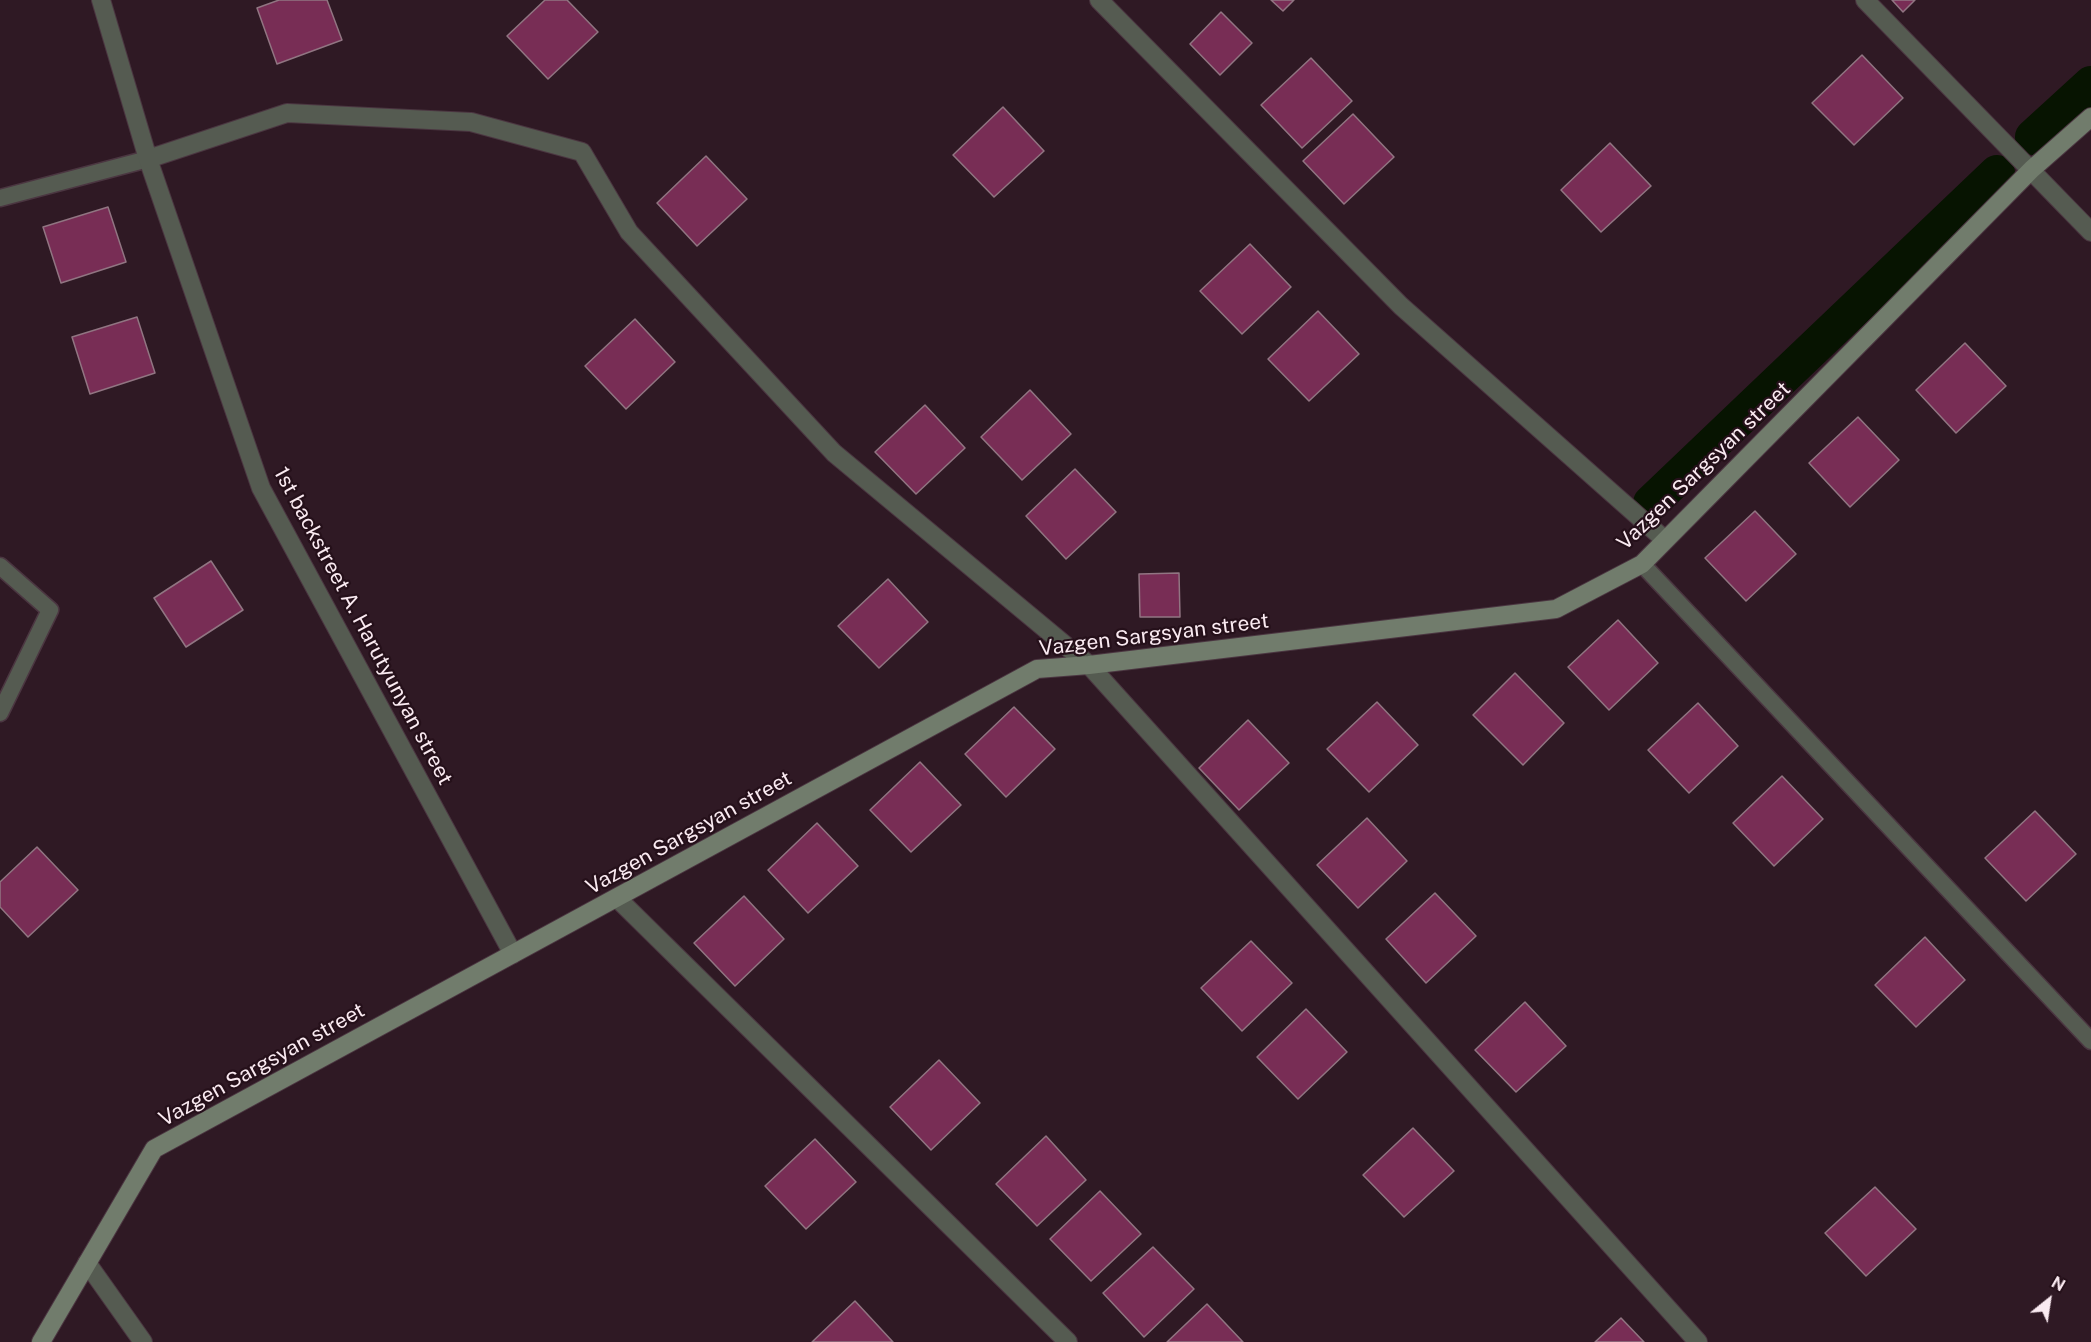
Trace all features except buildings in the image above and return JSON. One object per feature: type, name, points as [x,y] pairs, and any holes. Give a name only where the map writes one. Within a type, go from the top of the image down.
[{"type":"street","name":"1st backstreet A. Harutyunyan street","points":[[101,0],[148,159],[261,488],[513,954]]},
{"type":"street","points":[[1099,0],[1401,306],[1665,540]]},
{"type":"street","points":[[1865,0],[2091,232]]},
{"type":"street","points":[[148,159],[287,112],[471,122],[582,152],[629,232],[834,453],[1089,665],[1698,1342]]},
{"type":"street","name":"Vazgen Sargsyan street","points":[[41,1342],[154,1149],[1037,669],[1089,665],[1556,609],[1642,564],[2032,169],[2091,117]]},
{"type":"street","points":[[617,898],[1068,1342]]},
{"type":"street","points":[[87,1263],[143,1342]]},
{"type":"lane","points":[[0,198],[148,159]]},
{"type":"lane","points":[[1642,564],[2091,1041]]},
{"type":"lane","points":[[0,566],[50,610],[0,713]]},
{"type":"waterway","points":[[2033,137],[2091,84]]},
{"type":"waterway","points":[[1651,503],[1997,173]]}]
